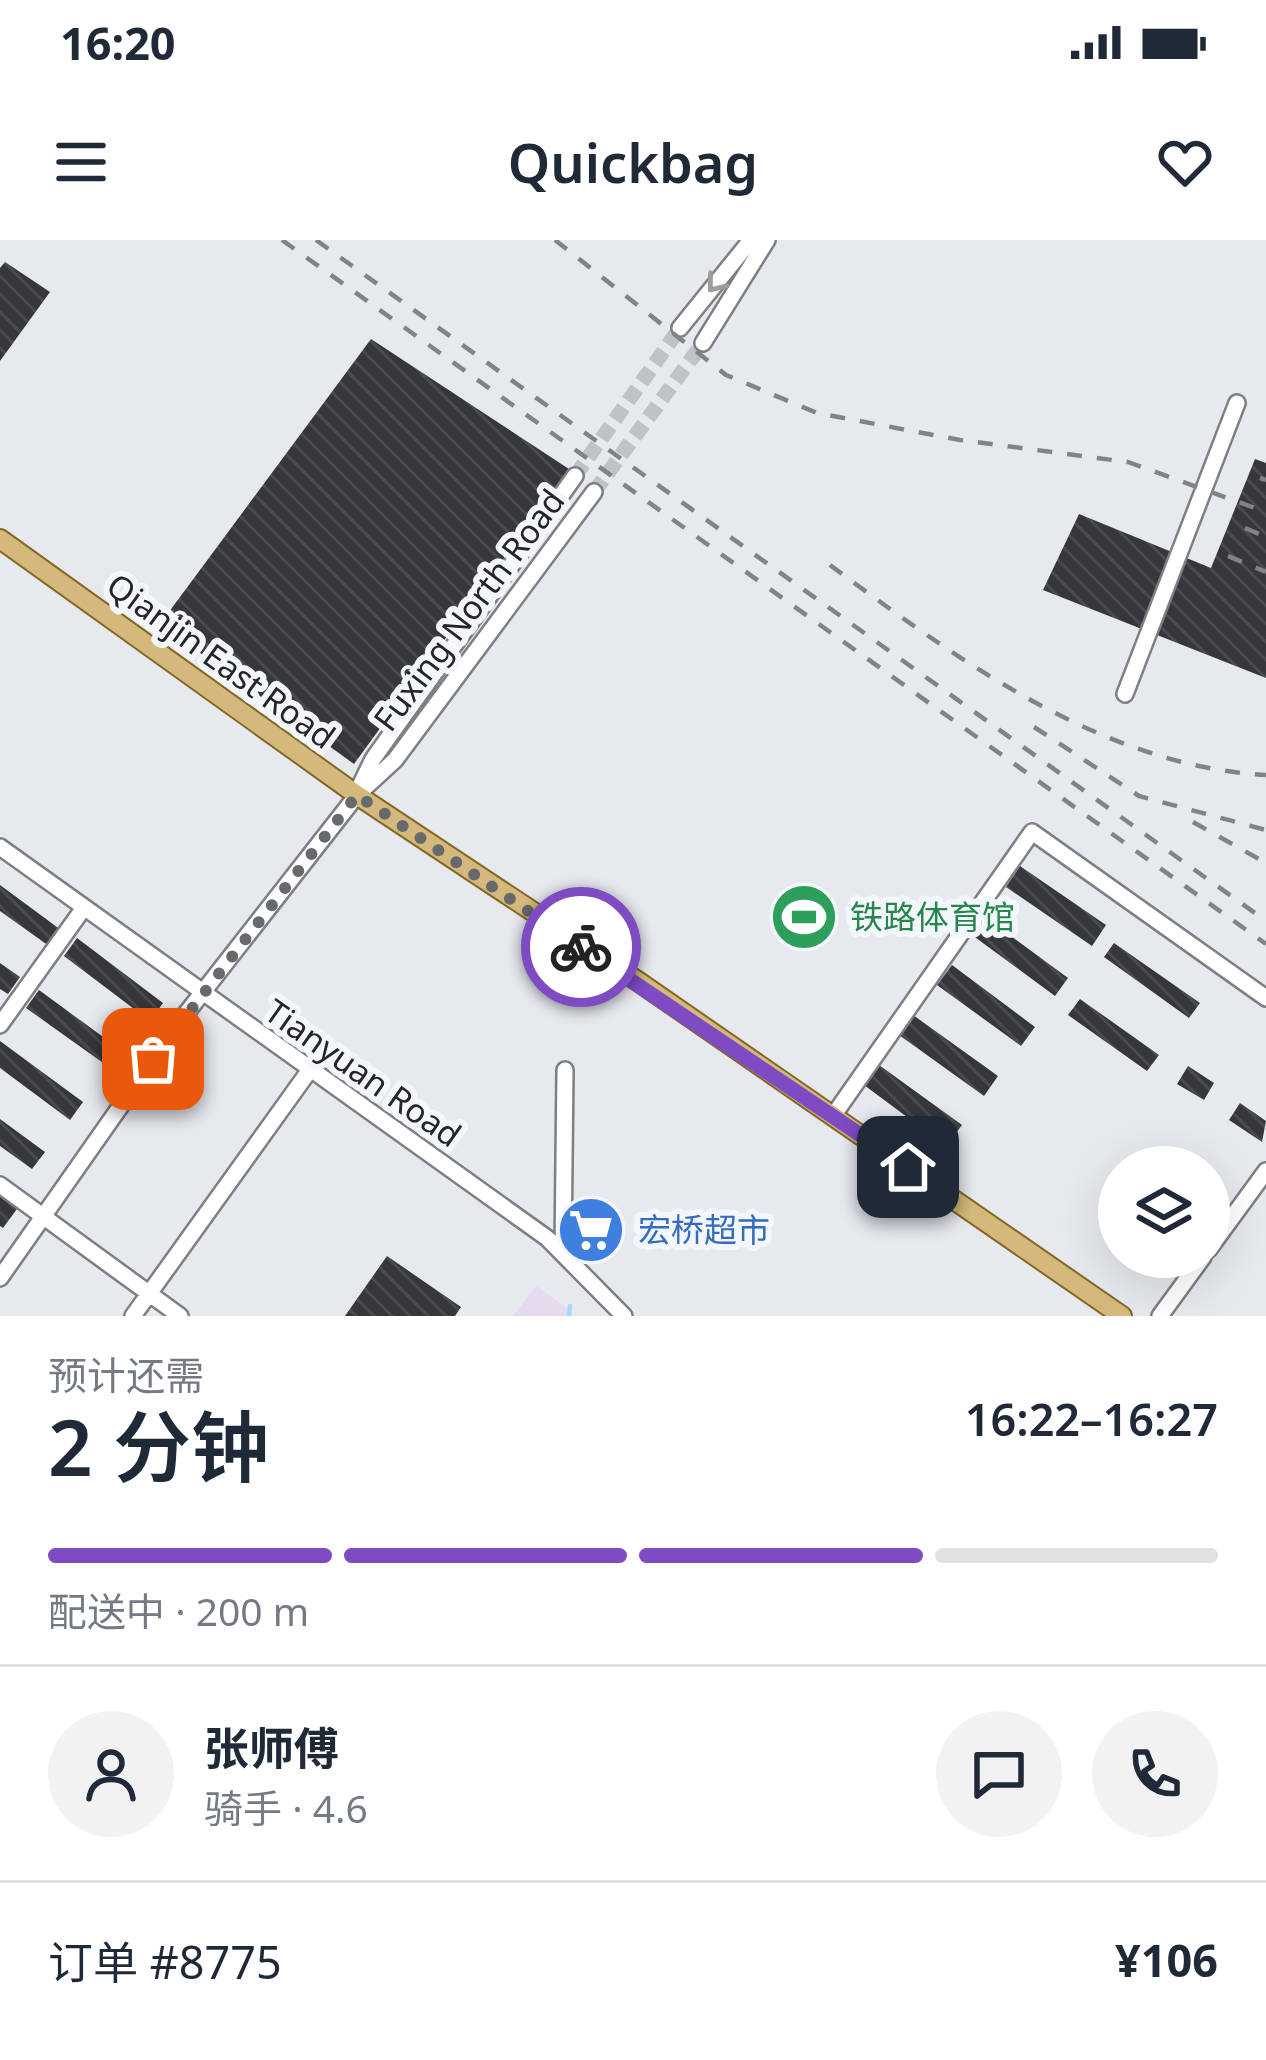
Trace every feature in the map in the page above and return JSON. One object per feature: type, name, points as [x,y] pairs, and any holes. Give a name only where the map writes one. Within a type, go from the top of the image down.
[{"type":"main road","name":"Qianjin East Road","points":[[0,539],[357,795],[1122,1316]]},
{"type":"street","points":[[680,328],[759,243]]},
{"type":"street","points":[[703,343],[759,243]]},
{"type":"street","points":[[1125,694],[1237,403]]},
{"type":"street","points":[[357,795],[373,759],[575,476]]},
{"type":"street","name":"Fuxing North Road","points":[[0,1278],[201,995],[357,795],[395,760],[594,492]]},
{"type":"street","points":[[832,1117],[1032,832],[1266,998]]},
{"type":"street","name":"Tianyuan Road","points":[[0,848],[563,1252],[624,1316]]},
{"type":"street","points":[[0,1025],[83,909]]},
{"type":"street","points":[[563,1252],[565,1070]]},
{"type":"street","points":[[133,1316],[309,1071]]},
{"type":"street","points":[[1230,1220],[1266,1171]]},
{"type":"street","points":[[0,1185],[180,1316]]},
{"type":"street","points":[[1160,1316],[1188,1278]]},
{"type":"shaded area","points":[[536,1286],[571,1311],[567,1316],[513,1316]]},
{"type":"building","points":[[5,262],[50,292],[0,361],[0,268]]},
{"type":"building","points":[[371,339],[569,469],[354,764],[160,624]]},
{"type":"building","points":[[1255,459],[1266,463],[1266,678],[1043,590],[1079,514],[1211,568]]},
{"type":"building","points":[[1020,866],[1106,925],[1092,946],[1006,887]]},
{"type":"building","points":[[0,885],[61,930],[49,946],[0,911]]},
{"type":"building","points":[[985,917],[1068,978],[1055,996],[972,935]]},
{"type":"building","points":[[77,938],[163,1003],[150,1021],[64,956]]},
{"type":"building","points":[[1114,943],[1200,1003],[1189,1018],[1104,957]]},
{"type":"building","points":[[0,963],[20,977],[8,994],[0,989]]},
{"type":"building","points":[[952,965],[1035,1027],[1021,1046],[937,985]]},
{"type":"building","points":[[39,990],[125,1053],[113,1070],[26,1008]]},
{"type":"building","points":[[1080,999],[1159,1055],[1147,1071],[1068,1015]]},
{"type":"building","points":[[913,1015],[998,1076],[984,1096],[899,1035]]},
{"type":"building","points":[[0,1041],[83,1102],[70,1120],[0,1068]]},
{"type":"building","points":[[879,1065],[962,1125],[946,1146],[864,1085]]},
{"type":"building","points":[[1188,1066],[1214,1083],[1204,1100],[1177,1084]]},
{"type":"building","points":[[1240,1103],[1266,1121],[1262,1142],[1229,1120]]},
{"type":"building","points":[[0,1119],[45,1152],[32,1169],[0,1146]]},
{"type":"building","points":[[0,1196],[17,1209],[3,1228],[0,1226]]},
{"type":"building","points":[[387,1256],[461,1307],[455,1316],[345,1316]]},
{"type":"waterway","points":[[569,1316],[570,1306]]},
{"type":"tunnel","points":[[575,476],[680,328]]},
{"type":"tunnel","points":[[594,492],[703,343]]},
{"type":"railway","points":[[282,240],[1266,944]]},
{"type":"railway","points":[[316,240],[1266,921]]},
{"type":"railway","points":[[555,240],[726,375],[817,413],[960,440],[1128,462],[1266,512]]},
{"type":"railway","points":[[1260,478],[1266,480]]},
{"type":"railway","points":[[1245,528],[1266,537]]},
{"type":"railway","points":[[1228,556],[1266,572]]},
{"type":"railway","points":[[830,565],[981,670],[1089,729],[1147,752],[1205,767],[1266,775]]},
{"type":"railway","points":[[1034,727],[1139,796],[1266,830]]},
{"type":"railway","points":[[1193,822],[1266,863]]},
{"type":"way so far","points":[[153,1059],[357,795],[581,947]]},
{"type":"place","name":"铁路体育馆","points":[[804,917]]},
{"type":"place","name":"宏桥超市","points":[[591,1230]]},
{"type":"route","points":[[581,947],[908,1167]]}]
